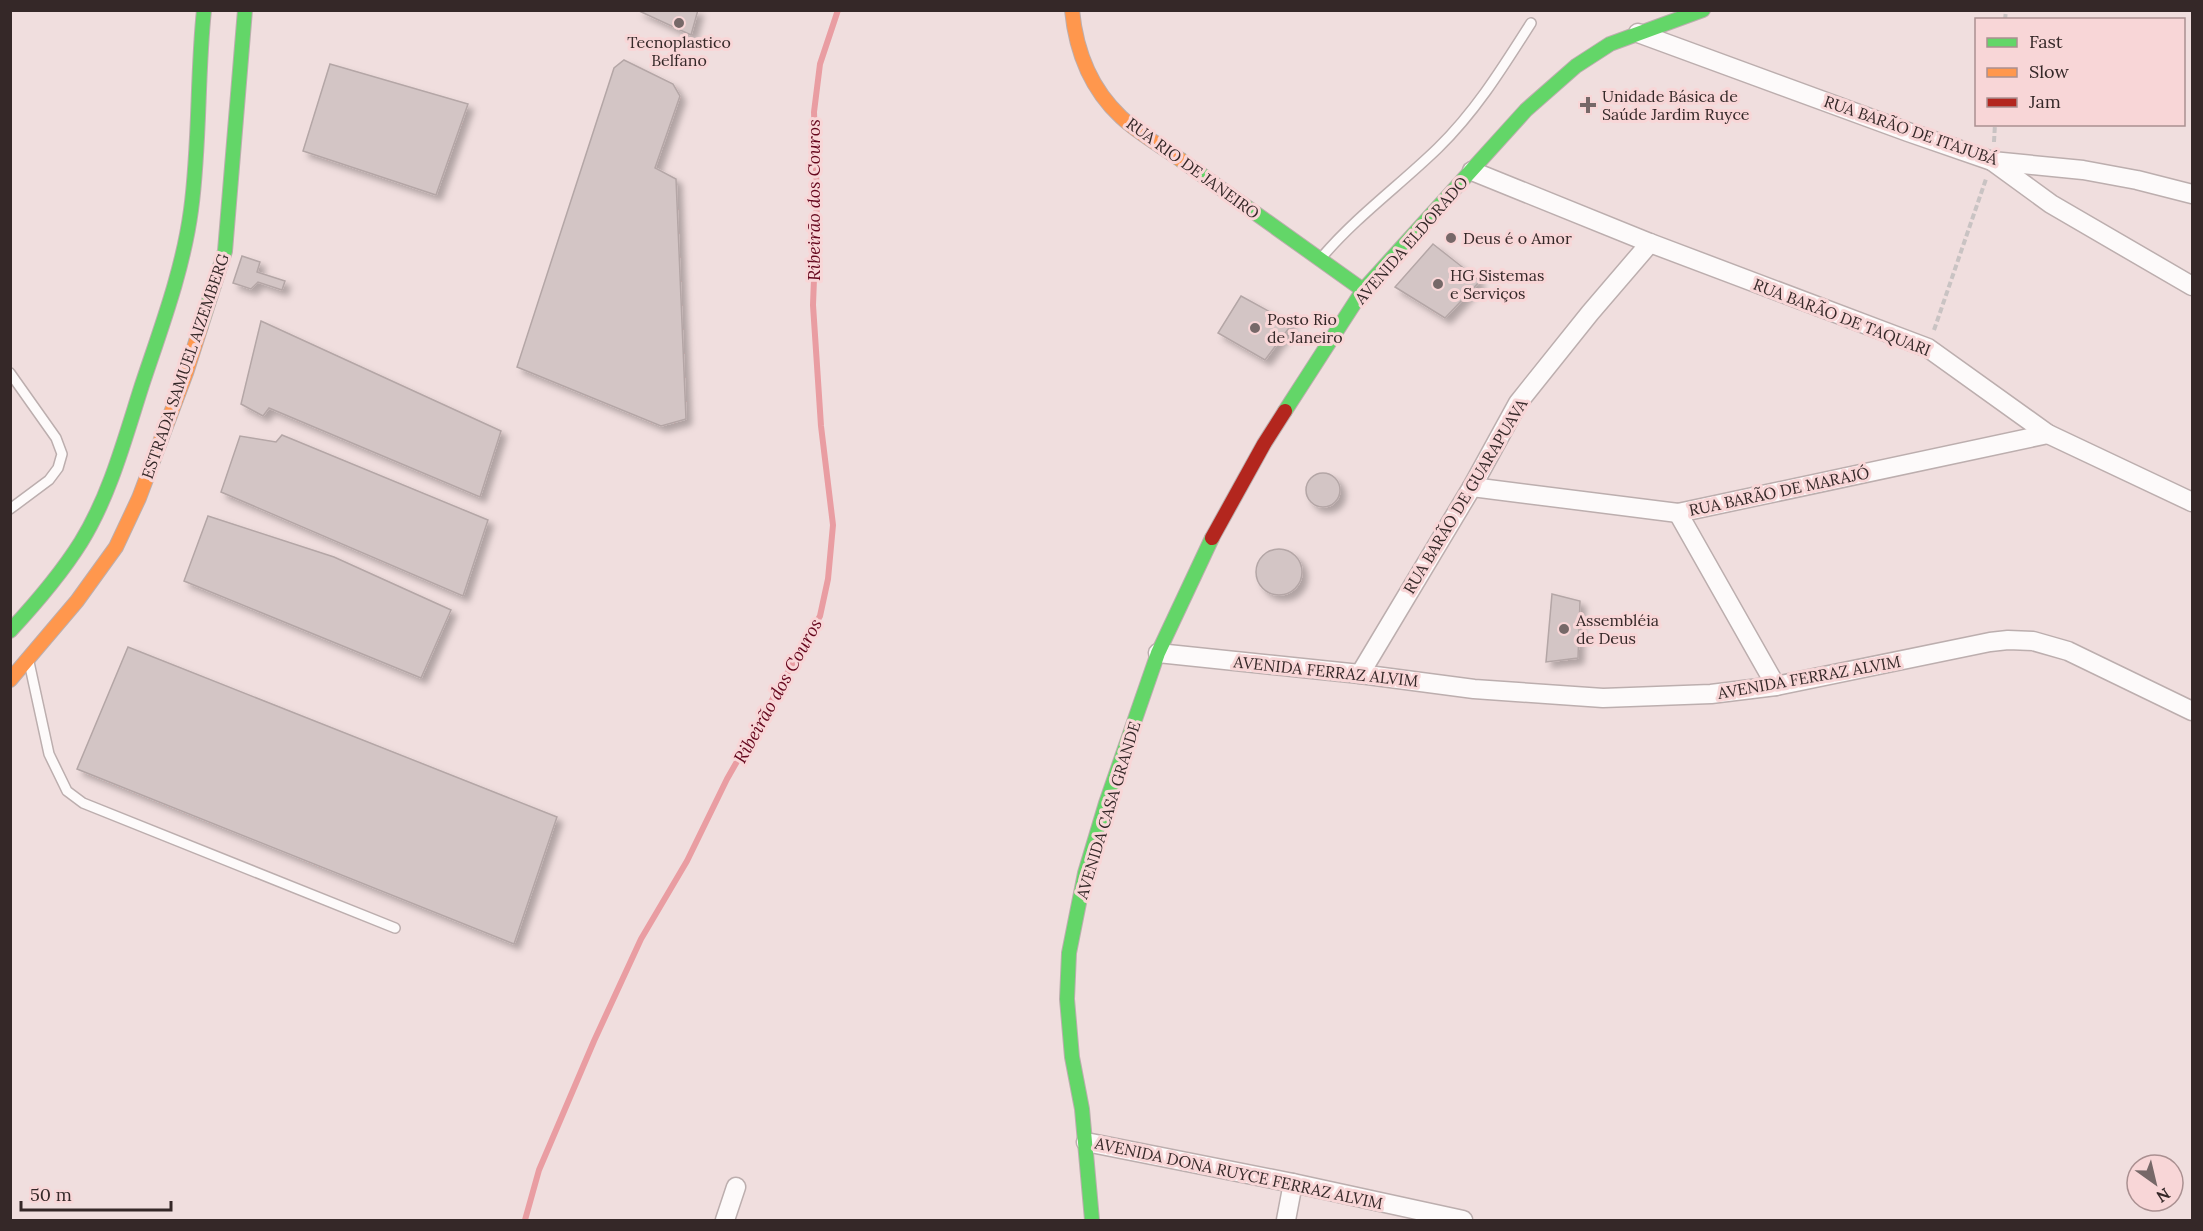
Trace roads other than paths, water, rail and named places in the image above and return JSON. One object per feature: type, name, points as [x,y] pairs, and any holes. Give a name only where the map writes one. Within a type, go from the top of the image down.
[{"type":"main road","name":"ESTRADA SAMUEL AIZEMBERG","points":[[10,631],[32,608],[63,568],[91,522],[110,477],[151,358],[191,213],[197,153],[200,51],[204,10]]},
{"type":"main road","name":"ESTRADA SAMUEL AIZEMBERG","points":[[10,680],[77,601],[116,547],[139,498],[200,332],[225,251],[245,10]]},
{"type":"main road","name":"RUA RIO DE JANEIRO","points":[[1072,10],[1073,34],[1080,59],[1096,88],[1121,117],[1363,290]]},
{"type":"main road","name":"AVENIDA ELDORADO","points":[[1158,653],[1212,539],[1264,444],[1363,290],[1550,86],[1588,57],[1612,43],[1703,10]]},
{"type":"main road","name":"AVENIDA CASA GRANDE","points":[[1092,1221],[1086,1142],[1072,1057],[1067,999],[1071,943],[1085,873],[1106,803],[1158,653]]},
{"type":"street","name":"RUA BARÃO DE ITAJUBÁ","points":[[1638,33],[1992,161],[2032,163],[2083,170],[2138,180],[2193,194]]},
{"type":"street","points":[[1992,161],[2051,204],[2193,286]]},
{"type":"street","name":"RUA BARÃO DE TAQUARI","points":[[1472,171],[1650,243],[1928,348],[2048,434],[2193,502]]},
{"type":"street","name":"RUA BARÃO DE GUARAPUAVA","points":[[1360,674],[1472,486],[1518,403],[1650,243]]},
{"type":"street","name":"RUA BARÃO DE MARAJÓ","points":[[1472,486],[1678,513],[2048,434]]},
{"type":"street","points":[[1678,513],[1776,686]]},
{"type":"street","name":"AVENIDA FERRAZ ALVIM","points":[[1158,653],[1360,674],[1474,689],[1603,698],[1712,694],[1776,686],[1990,642],[2033,641],[2068,651],[2193,711]]},
{"type":"street","name":"AVENIDA DONA RUYCE FERRAZ ALVIM","points":[[1086,1142],[1293,1183],[1463,1221]]},
{"type":"street","points":[[1286,1221],[1293,1183]]},
{"type":"street","points":[[725,1221],[736,1187]]},
{"type":"lane","points":[[1320,260],[1343,233],[1439,147],[1490,88],[1531,23]]},
{"type":"lane","points":[[10,373],[56,438],[62,453],[58,468],[49,480],[10,509]]},
{"type":"lane","points":[[29,659],[49,754],[67,791],[94,807],[395,928]]},
{"type":"waterway","name":"Ribeirão dos Couros","points":[[525,1220],[539,1170],[641,939],[687,861],[727,779],[820,616],[828,579],[833,525],[821,426],[813,305],[817,200],[814,112],[820,64],[838,10]]},
{"type":"place","name":"Tecnoplastico Belfano","points":[[679,23]]},
{"type":"place","name":"Unidade Básica de Saúde Jardim Ruyce","points":[[1588,105]]},
{"type":"place","name":"Deus é o Amor","points":[[1451,238]]},
{"type":"place","name":"HG Sistemas e Serviços","points":[[1438,284]]},
{"type":"place","name":"Posto Rio de Janeiro","points":[[1255,328]]},
{"type":"place","name":"Assembléia de Deus","points":[[1564,629]]}]
